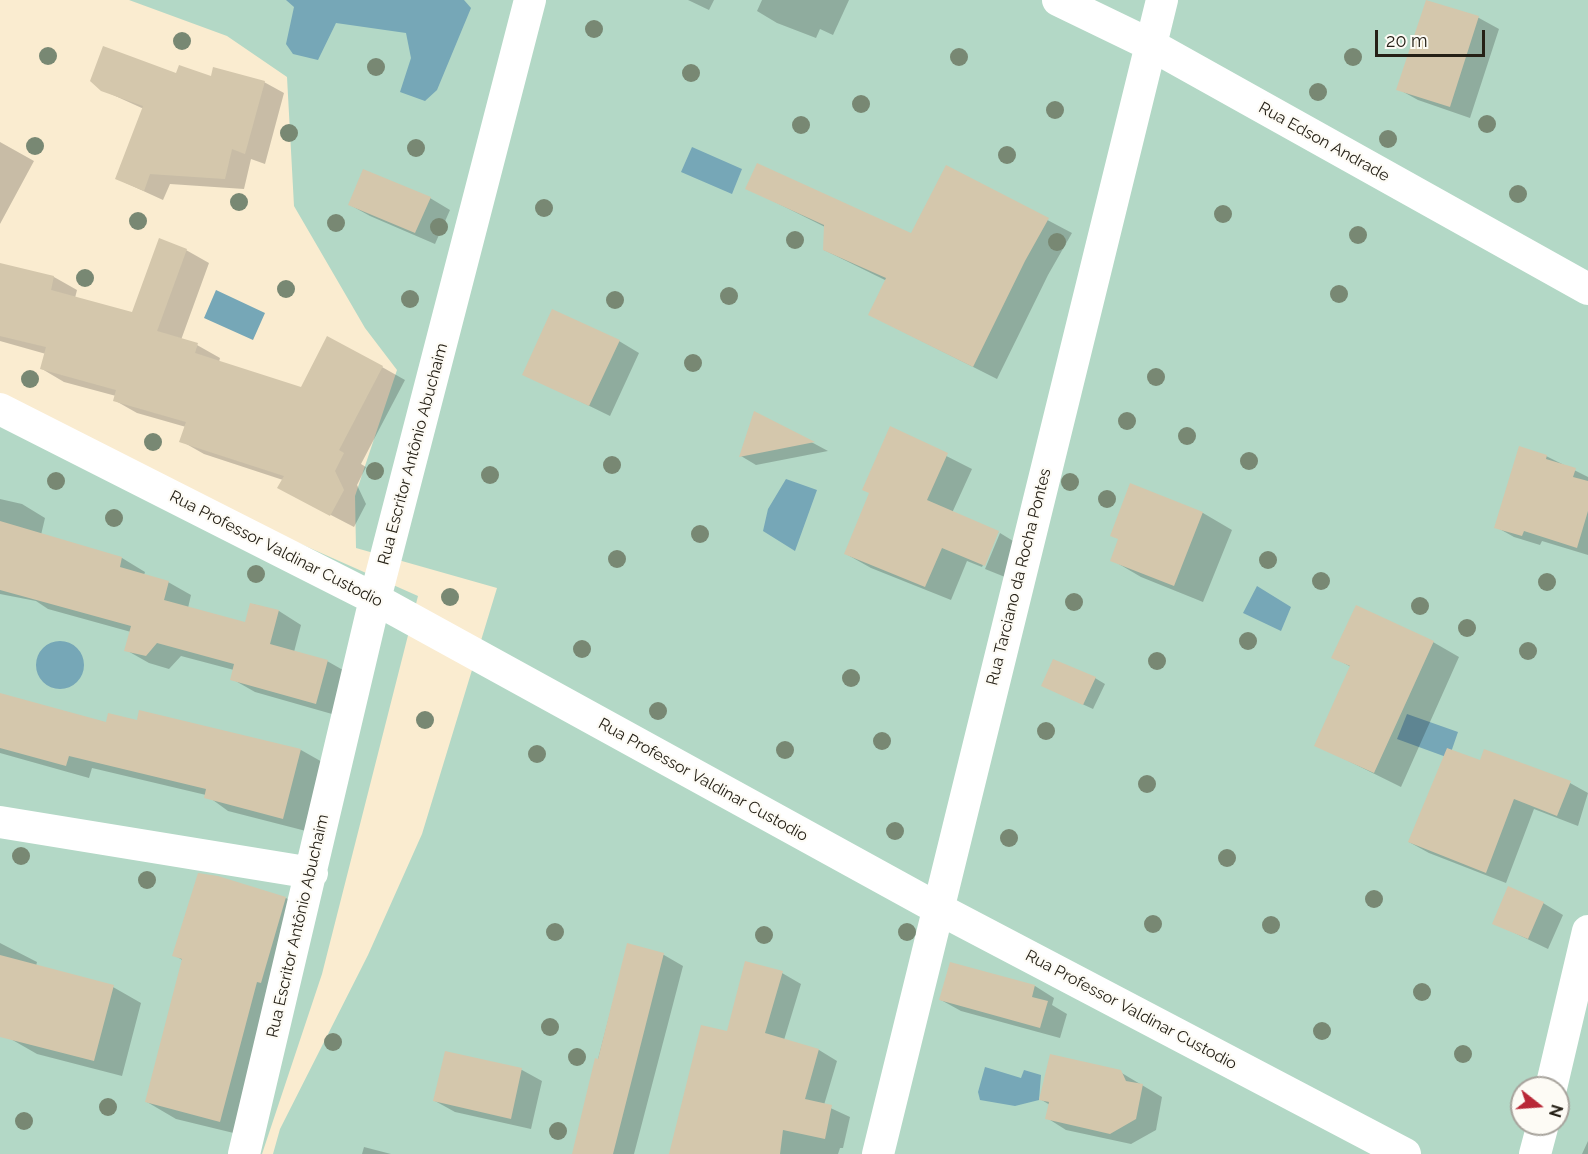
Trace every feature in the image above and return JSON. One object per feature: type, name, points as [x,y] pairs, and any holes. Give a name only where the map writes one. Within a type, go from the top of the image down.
[{"type":"street","name":"Rua Escritor Antônio Abuchaim","points":[[244,1154],[375,599],[530,0]]},
{"type":"street","name":"Rua Edson Andrade","points":[[1058,0],[1151,45],[1588,290]]},
{"type":"street","name":"Rua Tarciano da Rocha Pontes","points":[[878,1154],[1162,0]]},
{"type":"street","name":"Rua Professor Valdinar Custodio","points":[[0,409],[375,599],[937,909],[1405,1154]]},
{"type":"street","points":[[0,822],[312,873]]},
{"type":"street","points":[[1554,1076],[1588,931]]},
{"type":"street","points":[[1535,1154],[1539,1136]]},
{"type":"green space","points":[[129,0],[1588,0],[1588,1154],[273,1154],[280,1129],[368,955],[422,834],[497,588],[356,548],[355,496],[397,370],[365,328],[294,206],[287,77],[227,36]]},
{"type":"green space","points":[[0,394],[285,537],[418,596],[322,974],[262,1154],[0,1154]]},
{"type":"water","points":[[286,0],[464,0],[471,8],[437,90],[425,101],[400,92],[411,58],[406,33],[336,23],[318,60],[293,54],[286,44],[294,7]]},
{"type":"water","points":[[692,147],[742,169],[732,194],[681,172]]},
{"type":"water","points":[[216,290],[265,313],[253,340],[204,318]]},
{"type":"water","points":[[786,479],[817,490],[795,551],[763,531],[768,509]]},
{"type":"water","points":[[1257,586],[1291,607],[1281,631],[1243,613]]},
{"type":"water","points":[[55,641],[65,641],[80,651],[84,665],[83,674],[74,685],[65,689],[55,689],[40,679],[36,670],[36,660],[46,645]]},
{"type":"water","points":[[1407,714],[1458,732],[1449,758],[1397,739]]},
{"type":"water","points":[[985,1067],[1021,1078],[1024,1070],[1041,1075],[1039,1100],[1015,1106],[980,1100],[978,1092]]},
{"type":"building","points":[[1426,0],[1479,16],[1450,107],[1396,90]]},
{"type":"building","points":[[103,46],[176,73],[179,65],[211,76],[213,67],[265,81],[245,154],[232,149],[225,179],[150,174],[144,191],[115,179],[143,106],[101,91],[90,81]]},
{"type":"building","points":[[757,163],[911,233],[946,165],[1049,218],[1025,261],[973,367],[868,315],[886,278],[823,250],[824,225],[745,189]]},
{"type":"building","points":[[363,169],[431,197],[415,233],[348,205]]},
{"type":"building","points":[[159,238],[187,249],[157,331],[198,343],[195,353],[301,387],[327,336],[383,366],[339,450],[344,453],[335,471],[344,490],[330,516],[277,488],[284,476],[179,442],[186,422],[113,401],[116,390],[40,369],[46,347],[0,336],[0,263],[54,276],[51,290],[132,312]]},
{"type":"building","points":[[552,309],[620,340],[589,406],[522,375]]},
{"type":"building","points":[[754,411],[815,442],[739,457]]},
{"type":"building","points":[[890,426],[948,453],[927,500],[999,531],[985,566],[942,548],[925,587],[844,554],[869,493],[862,490]]},
{"type":"building","points":[[1519,446],[1547,455],[1546,459],[1576,468],[1573,477],[1588,481],[1588,511],[1577,548],[1524,531],[1522,536],[1494,528]]},
{"type":"building","points":[[1130,483],[1203,512],[1174,586],[1110,561],[1118,539],[1110,536]]},
{"type":"building","points":[[0,521],[122,557],[120,567],[169,581],[164,600],[245,622],[250,603],[279,610],[270,644],[328,660],[316,704],[230,680],[234,664],[157,643],[146,656],[124,651],[131,626],[0,590]]},
{"type":"building","points":[[1356,605],[1434,641],[1374,773],[1314,746],[1350,666],[1331,658]]},
{"type":"building","points":[[1053,659],[1096,677],[1083,705],[1041,686]]},
{"type":"building","points":[[0,693],[106,722],[108,713],[137,720],[139,710],[301,749],[283,819],[204,798],[206,789],[69,756],[66,766],[0,748]]},
{"type":"building","points":[[1447,748],[1480,760],[1484,749],[1571,781],[1557,816],[1514,799],[1486,873],[1408,842]]},
{"type":"building","points":[[198,873],[218,876],[286,897],[261,983],[257,982],[220,1122],[145,1102],[182,959],[172,956]]},
{"type":"building","points":[[1508,886],[1544,902],[1528,939],[1492,924]]},
{"type":"building","points":[[627,943],[664,953],[613,1154],[572,1154],[595,1058],[598,1059]]},
{"type":"building","points":[[0,955],[114,985],[94,1061],[0,1037]]},
{"type":"building","points":[[745,961],[783,971],[765,1033],[819,1049],[805,1099],[832,1105],[825,1139],[783,1130],[780,1154],[669,1154],[701,1025],[727,1031]]},
{"type":"building","points":[[950,962],[1035,985],[1032,997],[1048,1001],[1040,1028],[939,1000]]},
{"type":"building","points":[[445,1051],[522,1068],[511,1119],[433,1101]]},
{"type":"building","points":[[1050,1054],[1121,1070],[1126,1081],[1143,1084],[1136,1119],[1110,1134],[1045,1119],[1049,1102],[1039,1100]]}]
